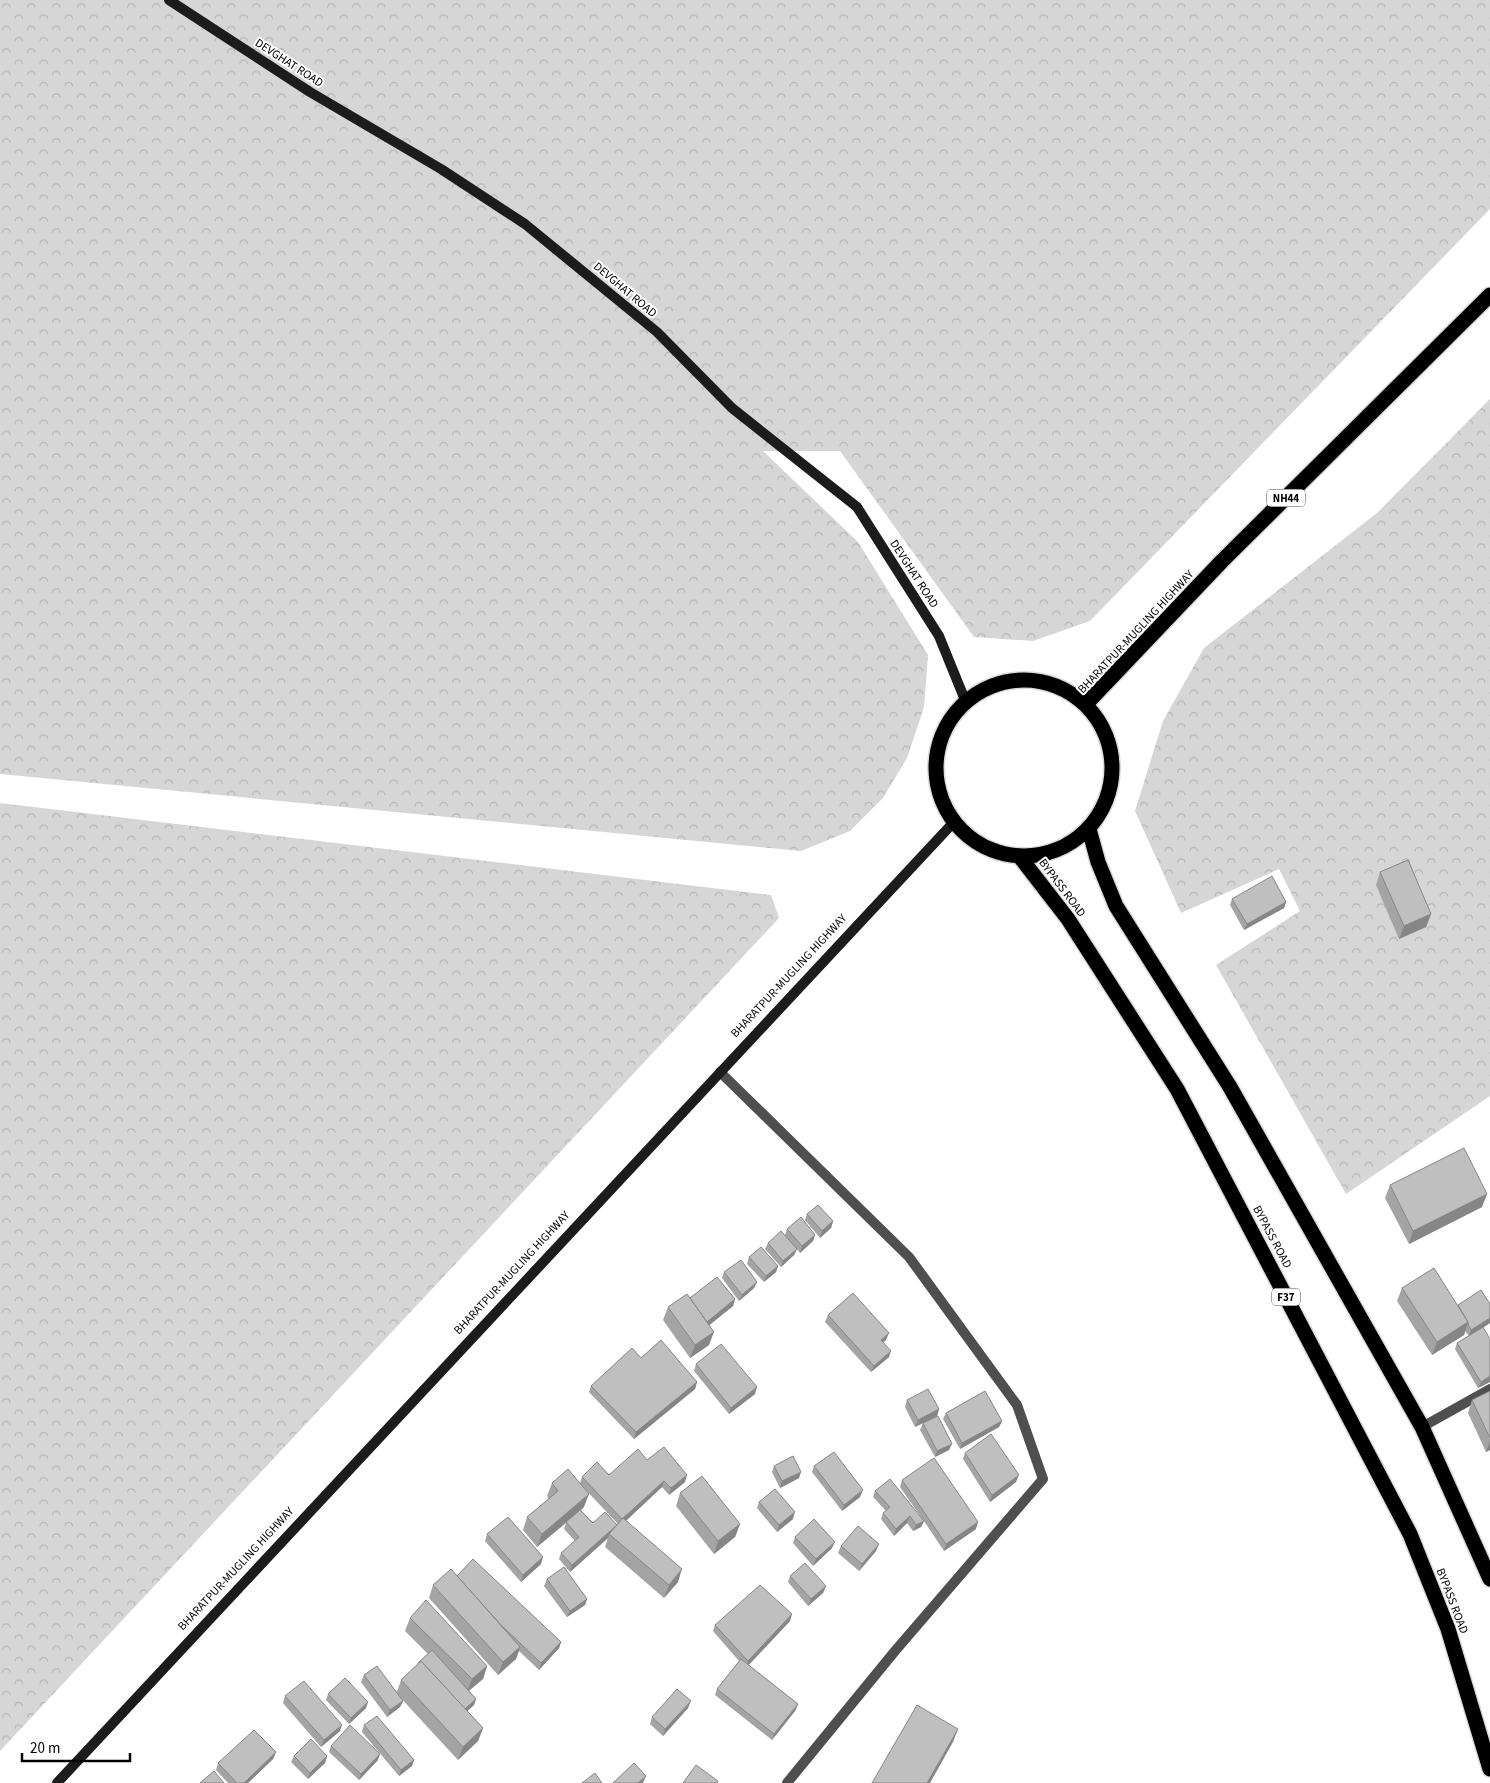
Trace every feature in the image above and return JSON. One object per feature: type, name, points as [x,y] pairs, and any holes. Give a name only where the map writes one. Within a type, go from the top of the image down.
[{"type":"highway","name":"BHARATPUR-MUGLING HIGHWAY","points":[[953,823],[983,847],[1020,857],[1058,851],[1089,829],[1111,788],[1110,743],[1086,704],[1222,561],[1490,295]]},
{"type":"highway","points":[[953,823],[935,782],[939,737],[965,700],[994,683],[1026,678],[1059,686],[1086,704]]},
{"type":"highway","points":[[1089,829],[1098,862],[1116,906],[1230,1087],[1422,1427],[1490,1579]]},
{"type":"highway","name":"BYPASS ROAD","points":[[1020,857],[1068,919],[1177,1089],[1405,1525],[1448,1629],[1490,1769]]},
{"type":"main road","name":"DEVGHAT ROAD","points":[[169,0],[310,92],[441,169],[525,224],[657,332],[732,408],[857,506],[939,636],[965,700]]},
{"type":"main road","name":"BHARATPUR-MUGLING HIGHWAY","points":[[57,1783],[953,823]]},
{"type":"street","points":[[720,1072],[909,1257],[1017,1405],[1043,1479],[895,1652],[787,1783]]},
{"type":"street","points":[[1422,1427],[1490,1389]]},
{"type":"green space","points":[[0,0],[1490,0],[1490,209],[1090,621],[1033,641],[974,637],[840,451],[763,451],[858,542],[928,655],[924,707],[907,758],[883,798],[850,831],[801,851],[0,774]]},
{"type":"green space","points":[[1490,399],[1490,1096],[1346,1194],[1216,965],[1300,911],[1279,869],[1181,913],[1135,811],[1163,721],[1204,648],[1377,513]]},
{"type":"green space","points":[[0,803],[771,895],[779,918],[0,1751]]},
{"type":"building","points":[[1408,860],[1431,914],[1404,926],[1380,872]]},
{"type":"building","points":[[1272,876],[1286,902],[1247,924],[1232,899]]},
{"type":"building","points":[[1464,1148],[1487,1194],[1413,1231],[1390,1185]]},
{"type":"building","points":[[818,1205],[833,1221],[822,1231],[807,1214]]},
{"type":"building","points":[[801,1217],[815,1235],[802,1246],[787,1229]]},
{"type":"building","points":[[781,1231],[797,1249],[783,1261],[768,1243]]},
{"type":"building","points":[[761,1247],[778,1266],[766,1276],[749,1257]]},
{"type":"building","points":[[741,1260],[757,1282],[742,1295],[724,1272]]},
{"type":"building","points":[[1434,1268],[1468,1322],[1437,1342],[1402,1288]]},
{"type":"building","points":[[717,1277],[735,1299],[707,1322],[690,1298]]},
{"type":"building","points":[[1481,1290],[1490,1304],[1490,1318],[1471,1330],[1458,1305]]},
{"type":"building","points":[[853,1293],[889,1333],[881,1340],[891,1351],[874,1366],[828,1315]]},
{"type":"building","points":[[687,1294],[714,1332],[695,1345],[668,1307]]},
{"type":"building","points":[[1483,1327],[1490,1339],[1490,1376],[1481,1382],[1457,1343]]},
{"type":"building","points":[[661,1340],[697,1382],[636,1432],[591,1386],[632,1348],[641,1358]]},
{"type":"building","points":[[721,1344],[757,1387],[731,1408],[696,1364]]},
{"type":"building","points":[[928,1389],[939,1409],[918,1420],[907,1400]]},
{"type":"building","points":[[985,1391],[1002,1421],[962,1443],[946,1413]]},
{"type":"building","points":[[1490,1391],[1490,1438],[1472,1400]]},
{"type":"building","points":[[938,1416],[952,1444],[937,1451],[923,1423]]},
{"type":"building","points":[[991,1434],[1019,1475],[992,1495],[965,1453]]},
{"type":"building","points":[[664,1447],[687,1475],[671,1488],[664,1481],[622,1519],[582,1477],[597,1462],[609,1475],[638,1449],[647,1460]]},
{"type":"building","points":[[834,1452],[863,1490],[844,1505],[814,1466]]},
{"type":"building","points":[[793,1456],[801,1472],[782,1481],[774,1466]]},
{"type":"building","points":[[934,1458],[978,1522],[946,1544],[902,1480]]},
{"type":"building","points":[[568,1469],[589,1494],[542,1534],[527,1517],[558,1491],[552,1483]]},
{"type":"building","points":[[702,1476],[740,1524],[718,1541],[680,1493]]},
{"type":"building","points":[[890,1479],[924,1521],[916,1525],[910,1516],[896,1529],[883,1513],[890,1507],[875,1491]]},
{"type":"building","points":[[775,1489],[795,1512],[779,1525],[759,1502]]},
{"type":"building","points":[[580,1510],[593,1523],[605,1512],[617,1525],[572,1565],[561,1553],[579,1537],[566,1522]]},
{"type":"building","points":[[508,1517],[543,1557],[523,1575],[487,1534]]},
{"type":"building","points":[[623,1518],[682,1569],[669,1585],[609,1534]]},
{"type":"building","points":[[814,1519],[835,1542],[816,1559],[795,1537]]},
{"type":"building","points":[[858,1526],[879,1544],[862,1564],[841,1546]]},
{"type":"building","points":[[473,1559],[561,1642],[541,1663],[501,1625],[457,1576]]},
{"type":"building","points":[[805,1563],[826,1586],[811,1599],[790,1576]]},
{"type":"building","points":[[564,1567],[587,1599],[570,1611],[547,1579]]},
{"type":"building","points":[[451,1569],[520,1647],[503,1662],[433,1585]]},
{"type":"building","points":[[760,1585],[792,1614],[748,1661],[715,1625]]},
{"type":"building","points":[[426,1600],[487,1666],[472,1679],[410,1618]]},
{"type":"building","points":[[432,1650],[476,1699],[465,1709],[421,1661],[418,1663]]},
{"type":"building","points":[[741,1659],[798,1704],[774,1734],[717,1689]]},
{"type":"building","points":[[421,1661],[483,1728],[463,1747],[401,1680]]},
{"type":"building","points":[[377,1666],[403,1701],[390,1710],[364,1675]]},
{"type":"building","points":[[345,1678],[368,1702],[351,1718],[328,1694]]},
{"type":"building","points":[[304,1681],[342,1725],[324,1740],[285,1696]]},
{"type":"building","points":[[677,1689],[691,1701],[665,1729],[652,1717]]},
{"type":"building","points":[[917,1705],[958,1729],[927,1783],[872,1783]]},
{"type":"building","points":[[377,1716],[414,1760],[401,1770],[364,1725]]},
{"type":"building","points":[[350,1725],[380,1754],[361,1774],[331,1746]]},
{"type":"building","points":[[254,1730],[276,1752],[244,1783],[237,1783],[218,1763]]},
{"type":"building","points":[[311,1739],[327,1756],[310,1773],[294,1756]]},
{"type":"building","points":[[634,1763],[646,1776],[638,1783],[613,1783]]},
{"type":"building","points":[[696,1765],[718,1781],[717,1783],[683,1783]]},
{"type":"building","points":[[214,1771],[224,1783],[200,1783]]},
{"type":"building","points":[[595,1773],[602,1783],[582,1783]]}]
